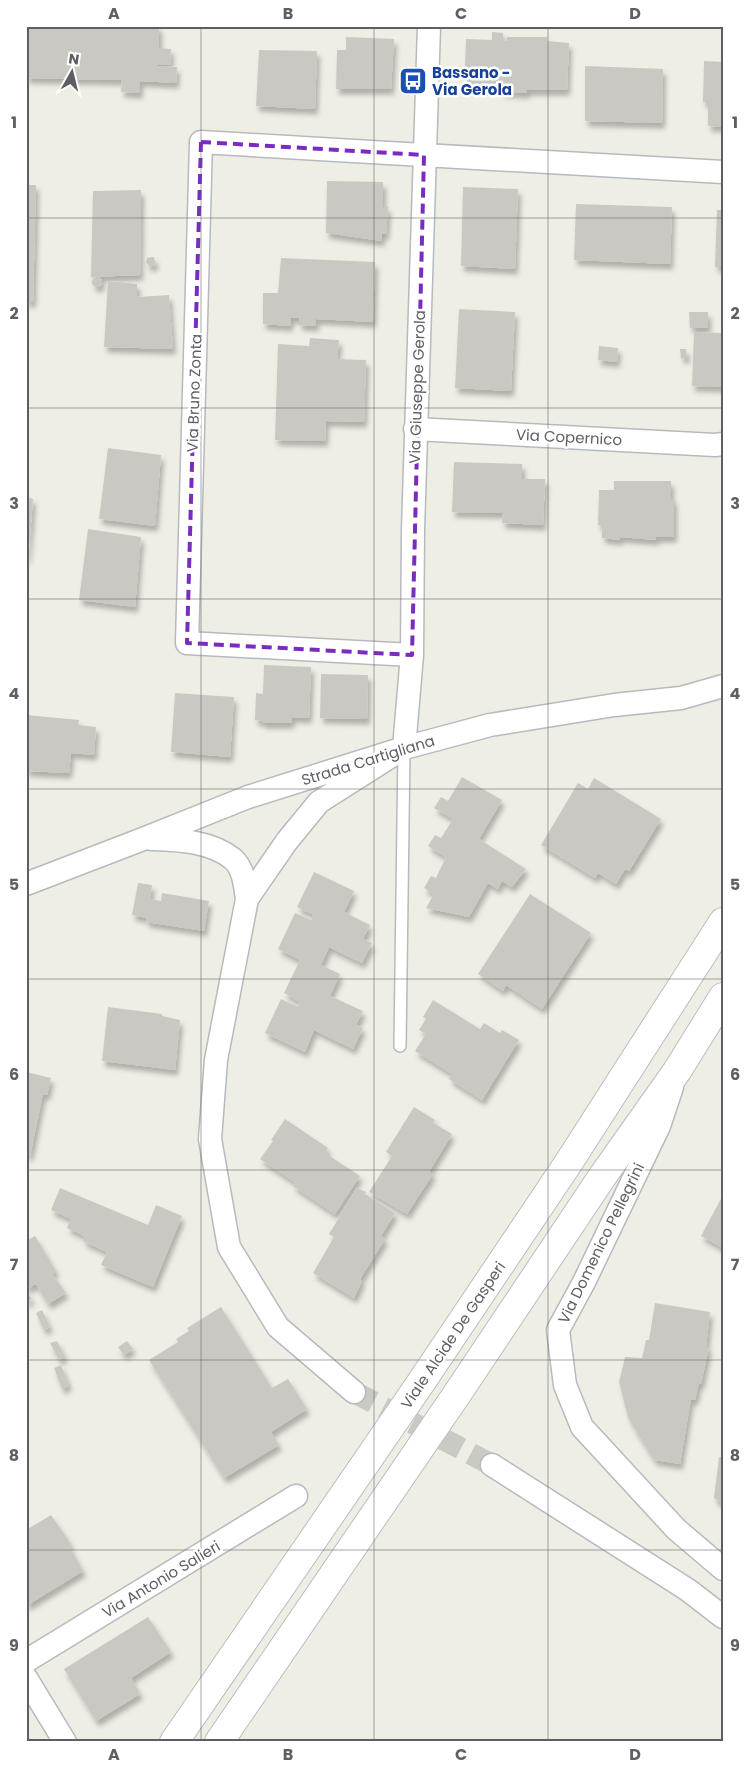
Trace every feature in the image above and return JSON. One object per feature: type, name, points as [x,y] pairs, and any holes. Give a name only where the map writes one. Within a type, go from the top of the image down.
[{"type":"main road","name":"Viale Alcide De Gasperi","points":[[174,1742],[515,1243],[723,922]]},
{"type":"main road","points":[[219,1742],[444,1413],[602,1177],[677,1071],[723,997]]},
{"type":"street","name":"Via Giuseppe Gerola","points":[[404,748],[412,655],[413,530],[429,26]]},
{"type":"street","name":"Via Bruno Zonta","points":[[412,655],[187,643],[201,142],[424,155]]},
{"type":"street","points":[[424,155],[514,162],[723,172]]},
{"type":"street","name":"Via Copernico","points":[[416,429],[723,444]]},
{"type":"street","name":"Strada Cartigliana","points":[[26,884],[248,796],[404,748],[490,725],[614,705],[681,698],[723,686]]},
{"type":"street","points":[[247,899],[287,841],[319,802],[404,748]]},
{"type":"street","points":[[143,839],[184,841],[212,848],[234,860],[244,878],[247,899],[216,1060],[210,1139],[229,1247],[278,1327],[354,1392]]},
{"type":"street","name":"Via Domenico Pellegrini","points":[[677,1071],[659,1126],[584,1282],[558,1330],[565,1385],[582,1427],[676,1528],[723,1569]]},
{"type":"street","points":[[492,1465],[688,1590],[723,1617]]},
{"type":"street","name":"Via Antonio Salieri","points":[[26,1661],[296,1496]]},
{"type":"street","points":[[29,1690],[65,1742]]},
{"type":"lane","points":[[400,1046],[404,748]]},
{"type":"highlighted area","points":[[201,142],[424,155],[412,655],[187,643]]},
{"type":"building","points":[[26,26],[159,26],[159,48],[171,49],[170,65],[158,64],[158,66],[177,67],[176,83],[140,81],[140,93],[121,92],[122,80],[26,78]]},
{"type":"building","points":[[492,32],[503,33],[503,40],[507,41],[507,37],[547,37],[547,41],[569,43],[567,90],[527,90],[527,93],[502,92],[502,86],[467,85],[467,68],[465,68],[466,39],[492,40]]},
{"type":"building","points":[[346,37],[394,39],[391,89],[336,89],[337,50],[346,50]]},
{"type":"building","points":[[259,50],[317,51],[315,109],[256,106]]},
{"type":"building","points":[[704,61],[723,62],[723,127],[708,126],[708,102],[703,102]]},
{"type":"building","points":[[585,66],[663,69],[662,123],[585,121]]},
{"type":"building","points":[[327,181],[383,182],[383,207],[388,207],[386,234],[382,234],[382,241],[326,233]]},
{"type":"building","points":[[26,185],[36,185],[33,302],[26,302]]},
{"type":"building","points":[[463,187],[518,189],[515,269],[461,266]]},
{"type":"building","points":[[141,190],[140,275],[91,277],[93,191]]},
{"type":"building","points":[[576,204],[672,207],[670,264],[574,260]]},
{"type":"building","points":[[717,210],[723,210],[723,267],[715,267]]},
{"type":"building","points":[[154,257],[154,266],[146,263],[147,258]]},
{"type":"building","points":[[281,258],[375,262],[373,322],[316,319],[316,326],[299,325],[299,318],[291,318],[290,326],[263,324],[263,293],[278,293]]},
{"type":"building","points":[[95,277],[99,277],[102,282],[101,286],[95,287],[92,284],[92,280]]},
{"type":"building","points":[[108,281],[137,284],[137,297],[169,295],[173,349],[104,347]]},
{"type":"building","points":[[459,309],[515,312],[511,391],[455,388]]},
{"type":"building","points":[[689,312],[708,312],[708,328],[690,328]]},
{"type":"building","points":[[694,332],[723,333],[723,387],[692,386]]},
{"type":"building","points":[[310,338],[339,340],[337,359],[366,360],[364,422],[326,421],[325,441],[275,440],[278,344],[309,346]]},
{"type":"building","points":[[599,346],[618,348],[617,362],[598,360]]},
{"type":"building","points":[[680,349],[686,349],[687,358],[681,358]]},
{"type":"building","points":[[108,448],[161,455],[155,526],[99,519]]},
{"type":"building","points":[[454,462],[522,464],[522,479],[545,479],[543,525],[502,523],[503,513],[452,512]]},
{"type":"building","points":[[614,481],[671,481],[671,499],[674,499],[674,537],[656,537],[656,540],[620,537],[620,540],[602,538],[602,525],[598,525],[599,490],[614,490]]},
{"type":"building","points":[[26,497],[33,499],[28,559],[26,559]]},
{"type":"building","points":[[88,529],[141,537],[135,607],[79,600]]},
{"type":"building","points":[[264,665],[311,667],[309,718],[292,717],[291,723],[262,723],[262,721],[255,720],[256,693],[263,694]]},
{"type":"building","points":[[321,674],[368,675],[367,719],[320,718]]},
{"type":"building","points":[[175,693],[234,697],[230,757],[171,752]]},
{"type":"building","points":[[26,715],[79,720],[78,725],[96,727],[94,755],[71,753],[69,773],[26,771]]},
{"type":"building","points":[[462,777],[502,800],[479,839],[526,869],[512,887],[502,881],[498,889],[488,883],[469,917],[426,908],[434,894],[424,888],[431,876],[436,878],[446,857],[428,846],[435,835],[441,838],[453,819],[434,808],[441,797],[448,801]]},
{"type":"building","points":[[594,778],[661,819],[629,871],[625,869],[616,884],[598,873],[595,878],[541,845],[578,783],[588,789]]},
{"type":"building","points":[[314,872],[354,891],[344,912],[370,925],[363,939],[372,943],[362,963],[329,947],[321,965],[340,974],[330,996],[363,1011],[356,1025],[363,1028],[353,1049],[314,1030],[305,1052],[265,1033],[281,999],[298,1007],[300,1002],[284,993],[300,960],[278,949],[295,913],[311,920],[314,915],[297,907]]},
{"type":"building","points":[[138,883],[152,885],[150,899],[161,901],[162,893],[209,901],[204,931],[146,922],[147,918],[132,915]]},
{"type":"building","points":[[530,894],[591,933],[542,1009],[506,985],[503,991],[478,974]]},
{"type":"building","points":[[433,1000],[480,1029],[484,1023],[500,1033],[502,1030],[519,1040],[482,1100],[449,1079],[452,1074],[415,1051],[426,1034],[419,1030],[426,1019],[423,1017]]},
{"type":"building","points":[[108,1007],[162,1014],[162,1016],[180,1020],[175,1070],[102,1061]]},
{"type":"building","points":[[26,1072],[51,1078],[47,1095],[43,1094],[30,1156],[26,1155]]},
{"type":"building","points":[[414,1107],[435,1120],[433,1123],[452,1134],[429,1172],[433,1174],[407,1214],[369,1192],[392,1156],[386,1152]]},
{"type":"building","points":[[285,1119],[328,1148],[325,1153],[360,1176],[335,1214],[293,1186],[296,1183],[260,1159]]},
{"type":"building","points":[[60,1188],[148,1225],[156,1205],[182,1216],[153,1287],[101,1265],[107,1252],[83,1241],[85,1236],[67,1228],[71,1219],[51,1210]]},
{"type":"building","points":[[357,1188],[366,1192],[365,1194],[395,1213],[381,1236],[385,1239],[360,1279],[362,1281],[354,1298],[313,1273],[334,1237],[329,1234]]},
{"type":"building","points":[[723,1195],[723,1248],[701,1236]]},
{"type":"building","points":[[35,1236],[56,1271],[52,1274],[66,1293],[48,1304],[36,1284],[26,1289],[26,1241]]},
{"type":"building","points":[[26,1291],[32,1299],[26,1303]]},
{"type":"building","points":[[655,1303],[710,1312],[706,1347],[709,1347],[701,1384],[699,1383],[695,1400],[691,1399],[680,1464],[654,1460],[628,1417],[619,1382],[625,1357],[642,1358],[646,1340],[649,1340]]},
{"type":"building","points":[[221,1307],[272,1388],[288,1379],[307,1409],[271,1432],[279,1445],[224,1478],[149,1360],[178,1342],[176,1339],[189,1331],[187,1328]]},
{"type":"building","points":[[42,1310],[50,1327],[44,1330],[36,1313]]},
{"type":"building","points":[[57,1341],[65,1357],[59,1360],[50,1343]]},
{"type":"building","points":[[127,1341],[133,1349],[124,1355],[118,1347]]},
{"type":"building","points":[[61,1365],[69,1385],[62,1389],[54,1368]]},
{"type":"building","points":[[719,1457],[723,1457],[723,1504],[714,1498]]},
{"type":"building","points":[[51,1515],[71,1544],[69,1546],[83,1571],[26,1606],[26,1530]]},
{"type":"building","points":[[148,1617],[171,1652],[131,1678],[140,1694],[96,1721],[64,1669]]},
{"type":"building","points":[[26,1736],[35,1742],[26,1742]]},
{"type":"tunnel","points":[[354,1392],[492,1465]]},
{"type":"place","name":"Bassano - Via Gerola","points":[[413,81]]}]
